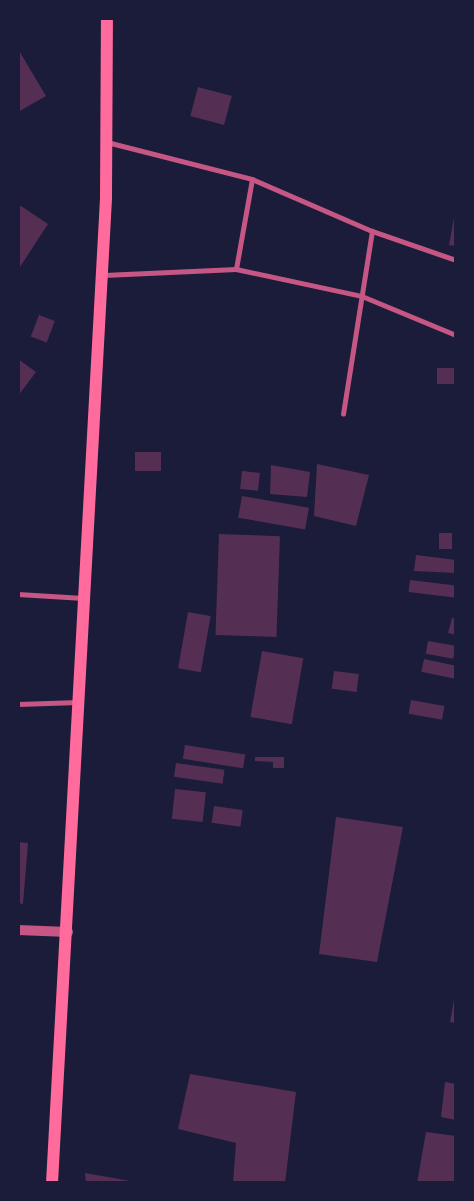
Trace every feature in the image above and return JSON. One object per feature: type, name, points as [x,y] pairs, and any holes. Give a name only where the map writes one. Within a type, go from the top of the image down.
[{"type":"main road","points":[[52,1183],[68,932],[83,598],[102,275],[107,142],[107,18]]},
{"type":"street","points":[[18,930],[68,932]]},
{"type":"lane","points":[[107,142],[252,179],[372,231],[456,260]]},
{"type":"lane","points":[[236,269],[252,179]]},
{"type":"lane","points":[[343,414],[372,231]]},
{"type":"lane","points":[[102,275],[236,269],[362,296],[456,335]]},
{"type":"lane","points":[[18,594],[83,598]]},
{"type":"lane","points":[[18,704],[78,702]]},
{"type":"building","points":[[18,49],[46,96],[18,112]]},
{"type":"building","points":[[198,87],[232,96],[224,125],[190,116]]},
{"type":"building","points":[[18,204],[48,224],[18,270]]},
{"type":"building","points":[[456,207],[456,246],[449,245]]},
{"type":"building","points":[[39,315],[55,321],[47,343],[31,336]]},
{"type":"building","points":[[18,359],[36,372],[18,396]]},
{"type":"building","points":[[437,368],[456,368],[456,384],[437,384]]},
{"type":"building","points":[[135,452],[161,452],[161,471],[135,471]]},
{"type":"building","points":[[317,464],[369,475],[356,526],[314,516]]},
{"type":"building","points":[[271,465],[310,472],[307,497],[270,494]]},
{"type":"building","points":[[242,471],[260,473],[258,491],[240,489]]},
{"type":"building","points":[[242,496],[309,508],[305,529],[238,518]]},
{"type":"building","points":[[439,533],[452,533],[452,549],[439,549]]},
{"type":"building","points":[[219,534],[280,536],[276,637],[215,635]]},
{"type":"building","points":[[416,555],[456,560],[456,573],[414,571]]},
{"type":"building","points":[[410,580],[456,586],[454,598],[409,592]]},
{"type":"building","points":[[188,612],[211,616],[201,672],[178,668]]},
{"type":"building","points":[[452,618],[456,619],[456,635],[448,633]]},
{"type":"building","points":[[428,641],[456,646],[453,659],[426,654]]},
{"type":"building","points":[[262,651],[303,658],[292,724],[250,717]]},
{"type":"building","points":[[424,659],[456,666],[454,679],[421,672]]},
{"type":"building","points":[[334,671],[359,674],[357,692],[332,689]]},
{"type":"building","points":[[411,700],[444,706],[442,720],[409,714]]},
{"type":"building","points":[[185,745],[245,755],[243,768],[183,759]]},
{"type":"building","points":[[255,757],[284,757],[284,768],[273,768],[273,762],[255,761]]},
{"type":"building","points":[[176,763],[225,770],[223,784],[174,777]]},
{"type":"building","points":[[175,789],[206,792],[203,822],[172,819]]},
{"type":"building","points":[[214,806],[243,810],[240,827],[212,823]]},
{"type":"building","points":[[336,817],[403,827],[377,962],[319,954]]},
{"type":"building","points":[[18,842],[28,843],[23,904],[18,903]]},
{"type":"building","points":[[456,994],[456,1023],[450,1022]]},
{"type":"building","points":[[190,1074],[296,1092],[285,1183],[233,1183],[236,1143],[178,1129]]},
{"type":"building","points":[[445,1082],[456,1084],[456,1120],[441,1117]]},
{"type":"building","points":[[426,1132],[456,1136],[456,1183],[417,1183]]},
{"type":"building","points":[[85,1173],[136,1182],[136,1183],[86,1183]]}]
